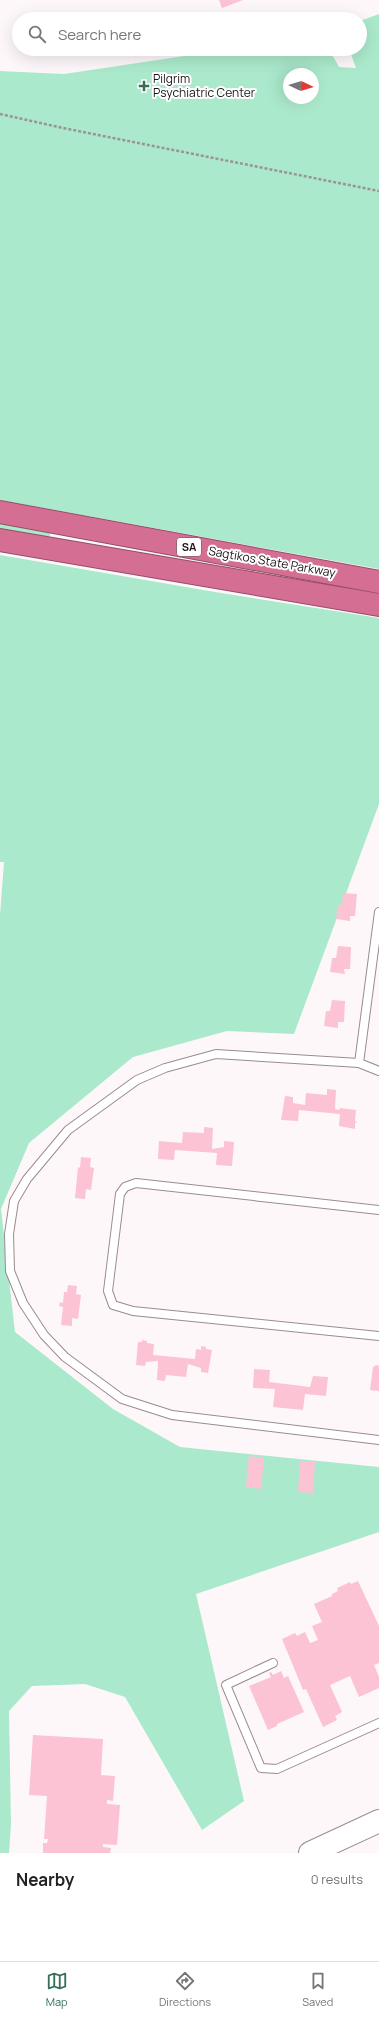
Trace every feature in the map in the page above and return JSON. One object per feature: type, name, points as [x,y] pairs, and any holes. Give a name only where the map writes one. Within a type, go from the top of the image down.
[{"type":"highway","name":"Sagtikos State Parkway","points":[[0,512],[379,582]]},
{"type":"highway","name":"Sagtikos State Parkway","points":[[0,540],[379,605]]},
{"type":"main road","points":[[310,1853],[379,1821]]},
{"type":"lane","points":[[359,1063],[379,912]]},
{"type":"lane","points":[[379,1071],[359,1063],[216,1054],[166,1068],[137,1080],[68,1130],[27,1179],[14,1201],[9,1234],[10,1271],[23,1303],[44,1335],[65,1357],[122,1399],[172,1415],[379,1440]]},
{"type":"lane","points":[[379,1210],[136,1183],[125,1187],[120,1194],[108,1291],[113,1305],[133,1311],[379,1336]]},
{"type":"lane","points":[[273,1663],[226,1685],[261,1768],[277,1770],[379,1723]]},
{"type":"path","points":[[0,114],[379,191]]},
{"type":"green space","points":[[379,14],[379,569],[0,500],[0,71],[64,74],[184,56],[333,56],[339,67],[356,68],[352,56],[367,56],[367,18]]},
{"type":"green space","points":[[0,518],[51,528],[49,542],[0,533]]},
{"type":"green space","points":[[0,555],[221,593],[379,618],[379,804],[294,1034],[227,1031],[133,1057],[29,1143],[1,1209],[15,1332],[113,1409],[180,1447],[379,1467],[379,1532],[196,1594],[244,1801],[202,1830],[125,1697],[85,1684],[32,1686],[9,1711],[11,1825],[9,1853],[0,1853],[0,915],[4,862],[0,862]]},
{"type":"building","points":[[219,0],[243,0],[222,8]]},
{"type":"building","points":[[343,893],[357,894],[355,916],[350,916],[350,921],[336,919],[338,905],[342,905]]},
{"type":"building","points":[[338,946],[351,947],[350,969],[344,969],[345,974],[330,972],[332,958],[336,958]]},
{"type":"building","points":[[332,1000],[345,1001],[344,1022],[338,1022],[338,1028],[324,1026],[326,1011],[330,1011]]},
{"type":"building","points":[[327,1089],[336,1090],[335,1109],[339,1110],[340,1108],[356,1110],[355,1121],[357,1122],[355,1123],[355,1129],[339,1126],[340,1114],[299,1110],[298,1121],[281,1120],[285,1096],[293,1097],[293,1103],[305,1105],[306,1093],[327,1095]]},
{"type":"building","points":[[204,1127],[213,1128],[212,1149],[224,1147],[224,1141],[234,1142],[232,1166],[216,1165],[217,1153],[175,1150],[174,1160],[158,1159],[159,1141],[182,1143],[183,1132],[204,1133]]},
{"type":"building","points":[[81,1157],[91,1158],[90,1167],[94,1168],[91,1190],[86,1189],[85,1199],[75,1198],[78,1167],[80,1168]]},
{"type":"building","points":[[68,1285],[77,1286],[76,1294],[81,1295],[78,1319],[72,1318],[72,1326],[61,1325],[63,1307],[59,1306],[60,1302],[63,1303],[64,1292],[67,1292]]},
{"type":"building","points":[[142,1340],[147,1341],[147,1343],[154,1344],[153,1355],[195,1359],[196,1349],[201,1350],[201,1346],[212,1350],[208,1373],[201,1372],[201,1368],[188,1364],[186,1377],[166,1375],[165,1381],[157,1380],[158,1361],[146,1362],[145,1366],[136,1365],[138,1342],[142,1342]]},
{"type":"building","points":[[376,1365],[379,1366],[379,1391],[370,1390],[373,1367]]},
{"type":"building","points":[[254,1369],[270,1370],[269,1382],[310,1387],[313,1376],[328,1377],[326,1396],[305,1394],[303,1410],[273,1407],[275,1389],[253,1388]]},
{"type":"building","points":[[249,1456],[264,1458],[261,1489],[246,1487]]},
{"type":"building","points":[[300,1461],[315,1462],[313,1493],[298,1492]]},
{"type":"building","points":[[358,1581],[379,1626],[379,1663],[374,1665],[379,1677],[379,1688],[359,1697],[350,1676],[330,1685],[342,1712],[335,1716],[337,1720],[323,1727],[306,1689],[303,1690],[282,1639],[295,1633],[297,1636],[305,1632],[310,1643],[318,1640],[312,1626],[322,1622],[314,1604],[332,1596],[332,1594],[338,1591],[337,1588],[350,1582],[351,1584]]},
{"type":"building","points":[[281,1671],[284,1678],[288,1676],[304,1712],[277,1724],[277,1726],[268,1730],[249,1686],[271,1677],[269,1673],[271,1672],[273,1675]]},
{"type":"building","points":[[33,1735],[103,1739],[101,1775],[115,1776],[113,1801],[107,1800],[107,1804],[120,1805],[117,1845],[103,1844],[103,1847],[111,1848],[110,1853],[43,1853],[43,1843],[47,1843],[48,1839],[44,1839],[47,1796],[29,1795]]},
{"type":"place","name":"Pilgrim Psychiatric Center","points":[[144,86]]}]
